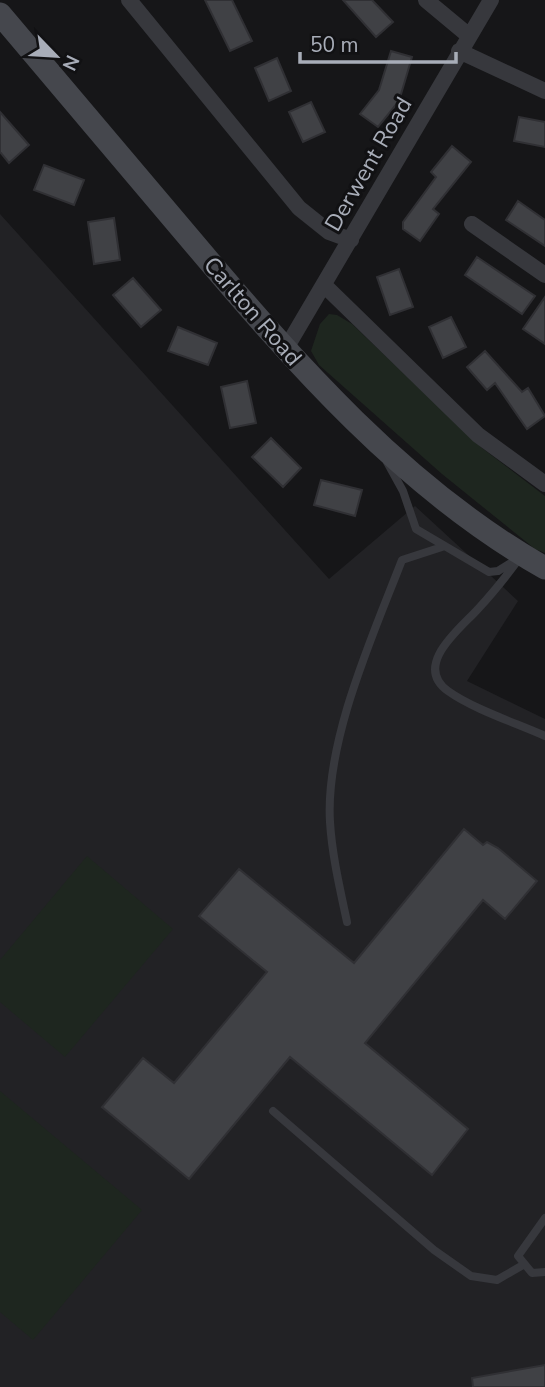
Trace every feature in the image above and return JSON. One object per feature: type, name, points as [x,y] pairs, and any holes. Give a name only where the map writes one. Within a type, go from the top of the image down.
[{"type":"main road","name":"Carlton Road","points":[[0,14],[285,350],[373,437],[434,492],[522,555],[545,568]]},
{"type":"street","points":[[129,0],[299,208],[329,232],[351,240]]},
{"type":"street","points":[[426,0],[468,35]]},
{"type":"street","name":"Derwent Road","points":[[285,350],[491,0]]},
{"type":"street","points":[[459,51],[545,91]]},
{"type":"street","points":[[472,224],[545,275]]},
{"type":"street","points":[[324,285],[478,435],[545,484]]},
{"type":"lane","points":[[373,437],[403,491],[415,529],[489,572],[498,571],[522,555]]},
{"type":"lane","points":[[346,922],[330,820],[332,779],[346,716],[402,561],[444,546]]},
{"type":"lane","points":[[522,555],[476,611],[445,642],[437,657],[436,674],[446,690],[545,736]]},
{"type":"lane","points":[[273,1111],[434,1250],[471,1276],[497,1280],[523,1265]]},
{"type":"lane","points":[[545,1218],[518,1256],[532,1273],[545,1272]]},
{"type":"shaded area","points":[[0,214],[329,579],[415,506],[518,601],[467,681],[545,719],[545,1387],[0,1387]]},
{"type":"shaded area","points":[[329,314],[337,315],[352,324],[482,448],[545,496],[545,553],[535,549],[442,474],[319,365],[311,351],[320,324]]},
{"type":"shaded area","points":[[87,856],[173,929],[65,1057],[0,1002],[0,960]]},
{"type":"shaded area","points":[[0,1091],[142,1210],[33,1340],[0,1312]]},
{"type":"building","points":[[205,0],[232,0],[252,41],[230,51]]},
{"type":"building","points":[[343,0],[372,0],[393,22],[376,37]]},
{"type":"building","points":[[391,51],[412,57],[399,101],[378,127],[360,114],[379,90]]},
{"type":"building","points":[[277,58],[291,91],[269,101],[255,68]]},
{"type":"building","points":[[311,102],[325,132],[303,142],[289,112]]},
{"type":"building","points":[[0,112],[29,145],[9,163],[0,152]]},
{"type":"building","points":[[519,117],[545,122],[545,147],[514,141]]},
{"type":"building","points":[[452,146],[471,162],[433,209],[439,214],[420,241],[403,229],[403,222],[436,177],[431,172]]},
{"type":"building","points":[[44,165],[84,180],[74,205],[34,190]]},
{"type":"building","points":[[518,201],[545,220],[545,246],[506,220]]},
{"type":"building","points":[[114,218],[120,260],[94,264],[88,222]]},
{"type":"building","points":[[477,257],[535,296],[522,314],[465,275]]},
{"type":"building","points":[[399,269],[413,307],[390,315],[377,277]]},
{"type":"building","points":[[133,278],[161,310],[141,327],[113,295]]},
{"type":"building","points":[[545,297],[545,344],[523,329]]},
{"type":"building","points":[[451,317],[466,347],[443,358],[429,327]]},
{"type":"building","points":[[178,327],[217,343],[208,365],[168,351]]},
{"type":"building","points":[[485,351],[522,392],[528,388],[545,416],[527,429],[495,383],[487,390],[467,367]]},
{"type":"building","points":[[247,381],[256,423],[230,428],[221,387]]},
{"type":"building","points":[[271,438],[301,468],[283,487],[252,457]]},
{"type":"building","points":[[321,480],[362,490],[355,516],[314,505]]},
{"type":"building","points":[[464,829],[483,845],[487,842],[498,848],[537,881],[505,919],[483,900],[365,1043],[468,1129],[432,1175],[290,1057],[189,1179],[102,1107],[143,1058],[174,1083],[267,972],[199,916],[239,869],[354,963]]},
{"type":"building","points":[[545,1365],[545,1387],[473,1387],[472,1378]]}]
